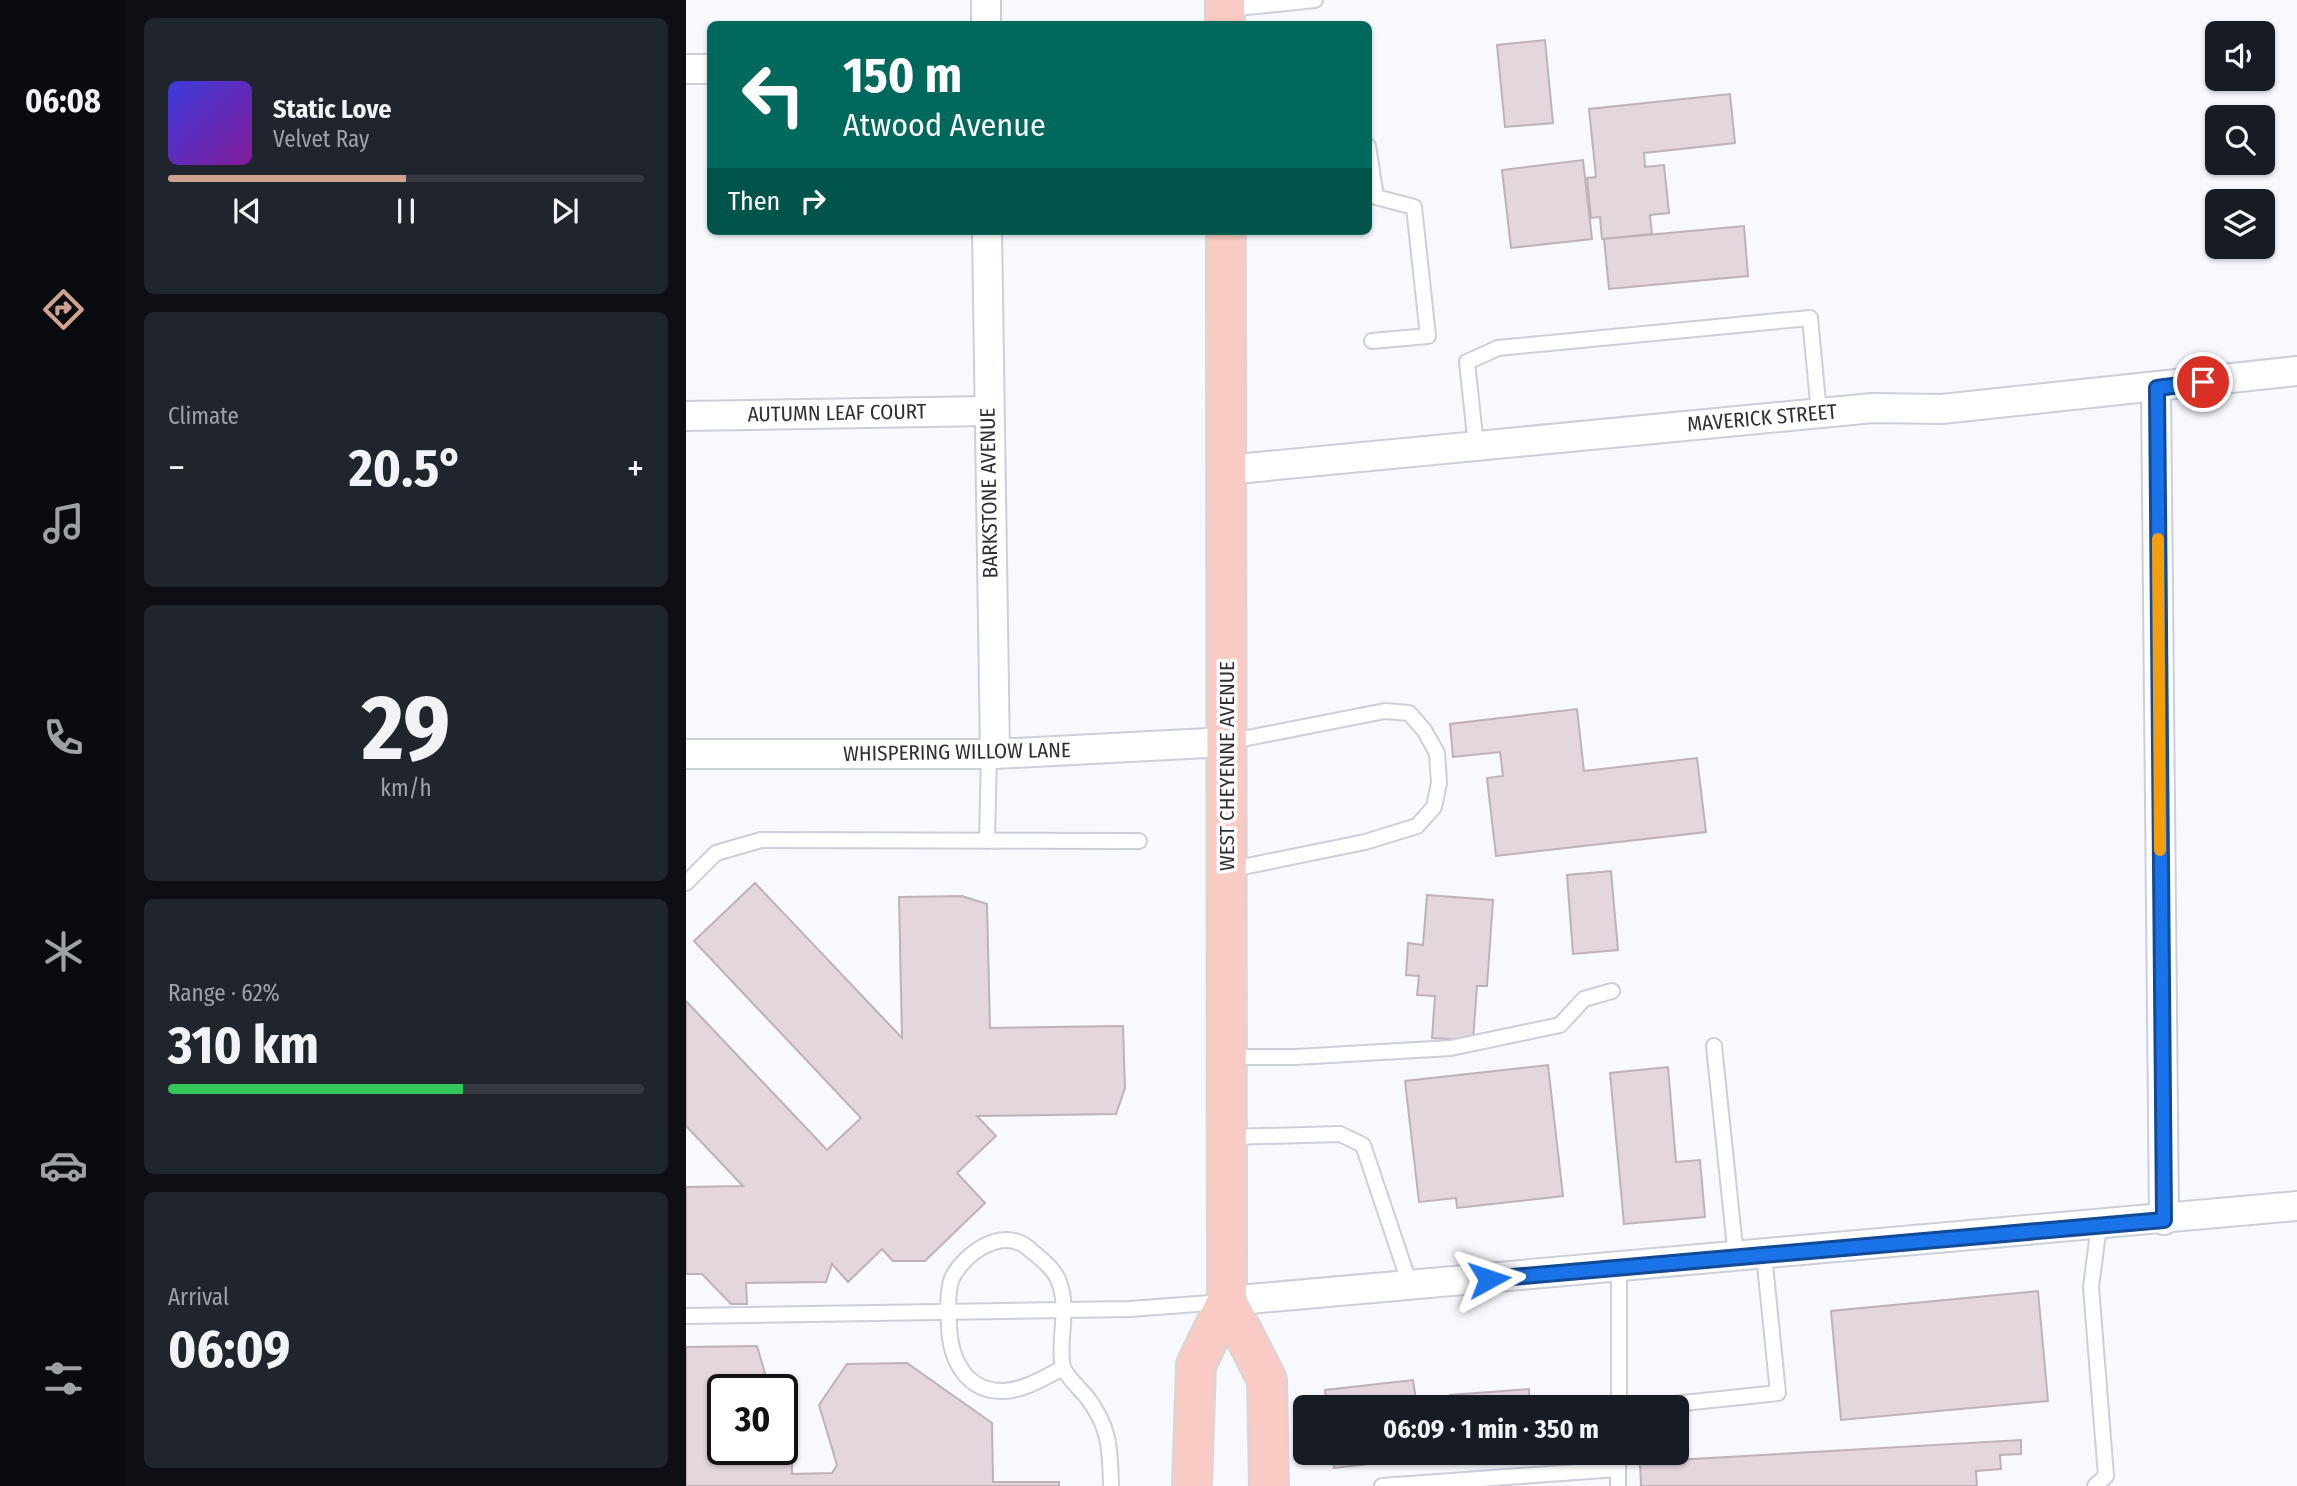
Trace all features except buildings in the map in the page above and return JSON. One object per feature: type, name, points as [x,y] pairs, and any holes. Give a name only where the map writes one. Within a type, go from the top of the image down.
[{"type":"main road","name":"WEST CHEYENNE AVENUE","points":[[1192,1486],[1196,1365],[1227,1301],[1226,235]]},
{"type":"main road","name":"WEST CHEYENNE AVENUE","points":[[1227,1301],[1267,1380],[1269,1486]]},
{"type":"street","points":[[986,0],[986,21]]},
{"type":"street","points":[[686,69],[707,69]]},
{"type":"street","name":"BARKSTONE AVENUE","points":[[987,235],[992,754]]},
{"type":"street","name":"MAVERICK STREET","points":[[1226,470],[1872,408],[1942,409],[2297,371]]},
{"type":"street","points":[[2157,388],[2164,1220]]},
{"type":"street","name":"AUTUMN LEAF COURT","points":[[686,416],[988,411]]},
{"type":"street","name":"WHISPERING WILLOW LANE","points":[[686,754],[992,754],[1227,742]]},
{"type":"street","points":[[1227,1301],[2164,1220],[2297,1206]]},
{"type":"lane","points":[[1225,11],[1315,0]]},
{"type":"lane","points":[[1372,172],[1376,197],[1414,207],[1428,336],[1372,341]]},
{"type":"lane","points":[[1476,446],[1467,362],[1499,348],[1810,318],[1819,413]]},
{"type":"lane","points":[[1227,742],[1385,711],[1409,713],[1424,730],[1437,753],[1439,783],[1434,807],[1417,826],[1365,842],[1227,870]]},
{"type":"lane","points":[[987,841],[992,754]]},
{"type":"lane","points":[[686,883],[716,853],[761,840],[1139,841]]},
{"type":"lane","points":[[1227,1057],[1296,1057],[1451,1048],[1560,1025],[1584,999],[1612,991]]},
{"type":"lane","points":[[1714,1046],[1736,1257]]},
{"type":"lane","points":[[1227,1137],[1340,1134],[1363,1145],[1410,1285]]},
{"type":"lane","points":[[2095,1486],[2101,1484],[2106,1476],[2091,1287],[2099,1225]]},
{"type":"lane","points":[[1063,1368],[1032,1384],[1004,1391],[985,1387],[966,1377],[950,1351],[948,1312],[952,1279],[965,1260],[981,1247],[1000,1241],[1022,1244],[1046,1262],[1059,1280],[1065,1310],[1063,1368],[1106,1426],[1111,1486]]},
{"type":"lane","points":[[1689,1402],[1778,1393],[1764,1255]]},
{"type":"lane","points":[[1619,1267],[1619,1395]]},
{"type":"lane","points":[[686,1315],[1065,1310],[1227,1301]]},
{"type":"lane","points":[[1618,1465],[1618,1486]]},
{"type":"lane","points":[[1382,1486],[1618,1469]]},
{"type":"slow traffic","points":[[2158,539],[2160,850]]},
{"type":"route","points":[[1489,1279],[2164,1220],[2157,388],[2203,382]]}]
